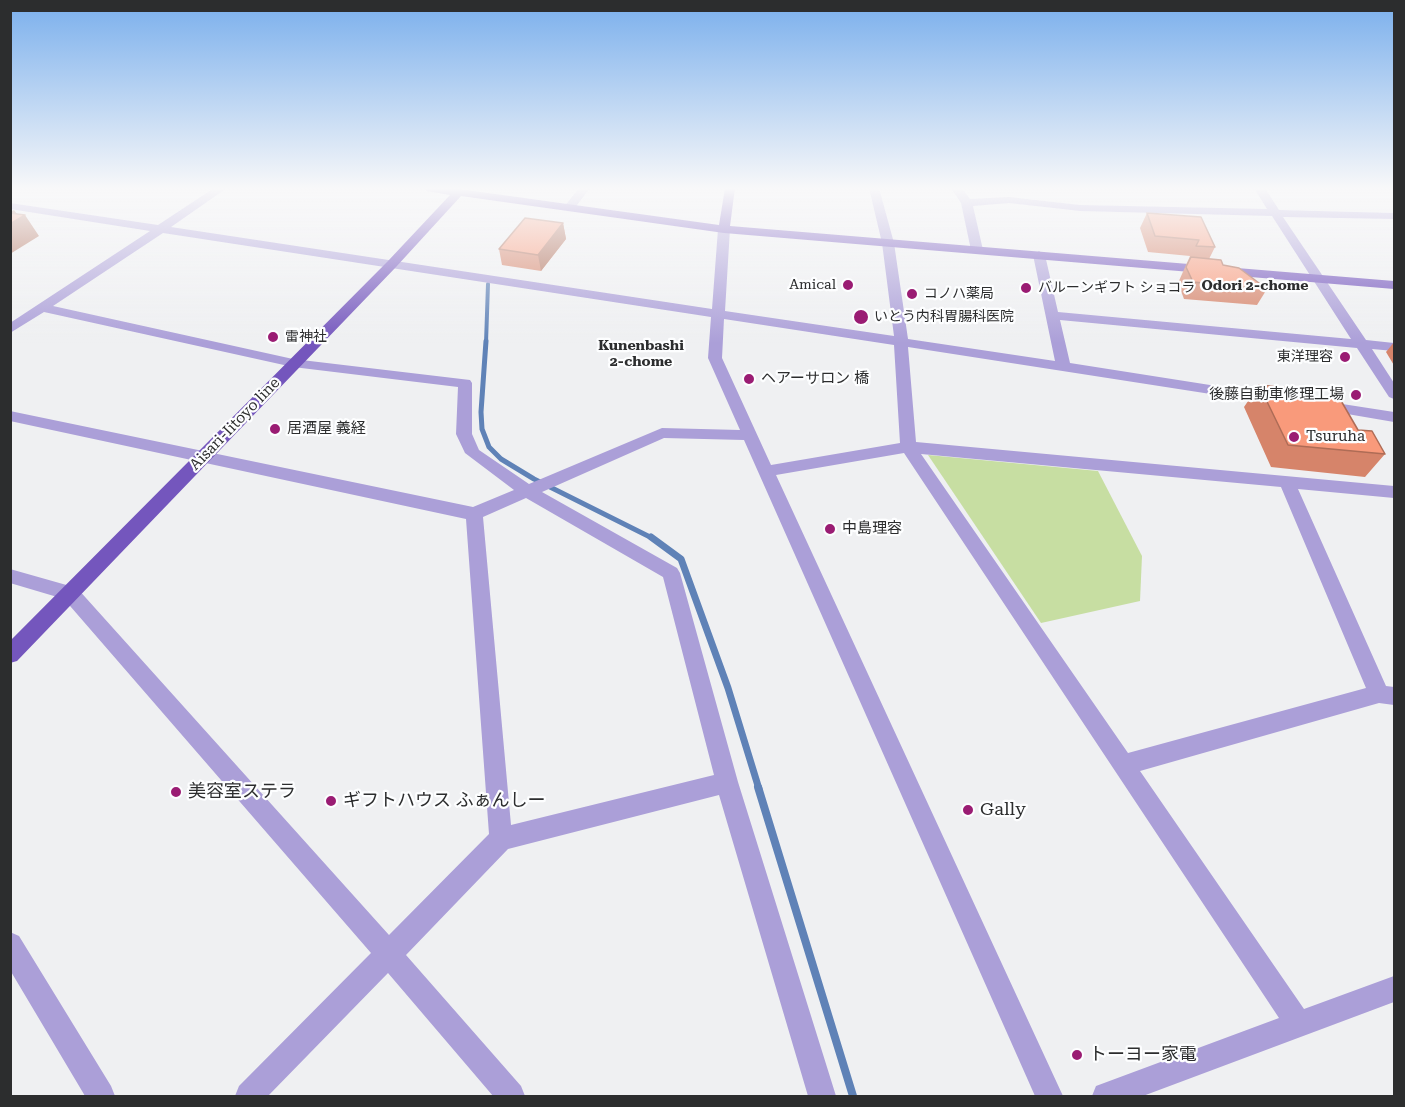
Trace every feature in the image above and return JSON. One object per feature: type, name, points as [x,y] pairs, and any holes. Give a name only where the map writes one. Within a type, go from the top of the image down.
[{"type":"main road","name":"Aisari-Iitoyo line","points":[[10,655],[414,240]]},
{"type":"main road","points":[[849,240],[1395,285]]},
{"type":"street","points":[[10,330],[143,240]]},
{"type":"street","points":[[235,240],[1288,401]]},
{"type":"street","points":[[723,240],[715,358],[1048,1096]]},
{"type":"street","points":[[887,240],[901,340],[908,447],[1299,1025]]},
{"type":"street","points":[[975,240],[977,250]]},
{"type":"street","points":[[1293,240],[1395,394]]},
{"type":"street","points":[[1039,255],[1063,366]]},
{"type":"street","points":[[42,308],[293,363],[465,383],[464,434],[473,453],[529,492],[671,573],[727,782],[822,1096]]},
{"type":"street","points":[[1052,315],[1395,347]]},
{"type":"street","points":[[1312,404],[1395,417]]},
{"type":"street","points":[[10,416],[474,514],[662,433],[749,435]]},
{"type":"street","points":[[767,471],[908,447],[1395,492]]},
{"type":"street","points":[[1123,765],[1387,695],[1287,482]]},
{"type":"street","points":[[474,514],[501,839]]},
{"type":"street","points":[[10,576],[70,593],[511,1096]]},
{"type":"street","points":[[249,1096],[501,839],[727,782]]},
{"type":"street","points":[[10,945],[101,1096]]},
{"type":"street","points":[[1106,1096],[1395,989]]},
{"type":"green space","points":[[928,455],[1098,471],[1142,556],[1140,601],[1041,623]]},
{"type":"building","points":[[507,240],[550,240],[538,255],[499,249]]},
{"type":"building","points":[[1195,240],[1212,240],[1215,247],[1196,246],[1199,240]]},
{"type":"building","points":[[1191,257],[1221,260],[1223,265],[1239,268],[1267,289],[1193,282],[1186,267]]},
{"type":"building","points":[[1259,385],[1290,388],[1294,395],[1340,399],[1358,430],[1372,431],[1385,454],[1288,445]]},
{"type":"waterway","points":[[486,343],[488,284]]},
{"type":"waterway","points":[[486,341],[481,412],[482,429],[489,447],[501,459],[534,479],[653,539]]},
{"type":"waterway","points":[[653,539],[681,559],[728,688],[759,789]]},
{"type":"waterway","points":[[758,787],[853,1096]]},
{"type":"place","name":"Amical","points":[[848,285]]},
{"type":"place","name":"バルーンギフト ショコラ","points":[[1026,288]]},
{"type":"place","name":"コノハ薬局","points":[[912,294]]},
{"type":"place","name":"いとう内科胃腸科医院","points":[[861,317]]},
{"type":"place","name":"雷神社","points":[[273,337]]},
{"type":"place","name":"東洋理容","points":[[1345,357]]},
{"type":"place","name":"ヘアーサロン 橋","points":[[749,379]]},
{"type":"place","name":"後藤自動車修理工場","points":[[1356,395]]},
{"type":"place","name":"居酒屋 義経","points":[[275,429]]},
{"type":"place","name":"Tsuruha","points":[[1294,437]]},
{"type":"place","name":"中島理容","points":[[830,529]]},
{"type":"place","name":"美容室ステラ","points":[[176,792]]},
{"type":"place","name":"ギフトハウス ふぁんしー","points":[[331,801]]},
{"type":"place","name":"Gally","points":[[968,810]]},
{"type":"place","name":"トーヨー家電","points":[[1077,1055]]},
{"type":"district","name":"Odori 2-chome","points":[[1255,286]]},
{"type":"district","name":"Kunenbashi 2-chome","points":[[641,354]]}]
